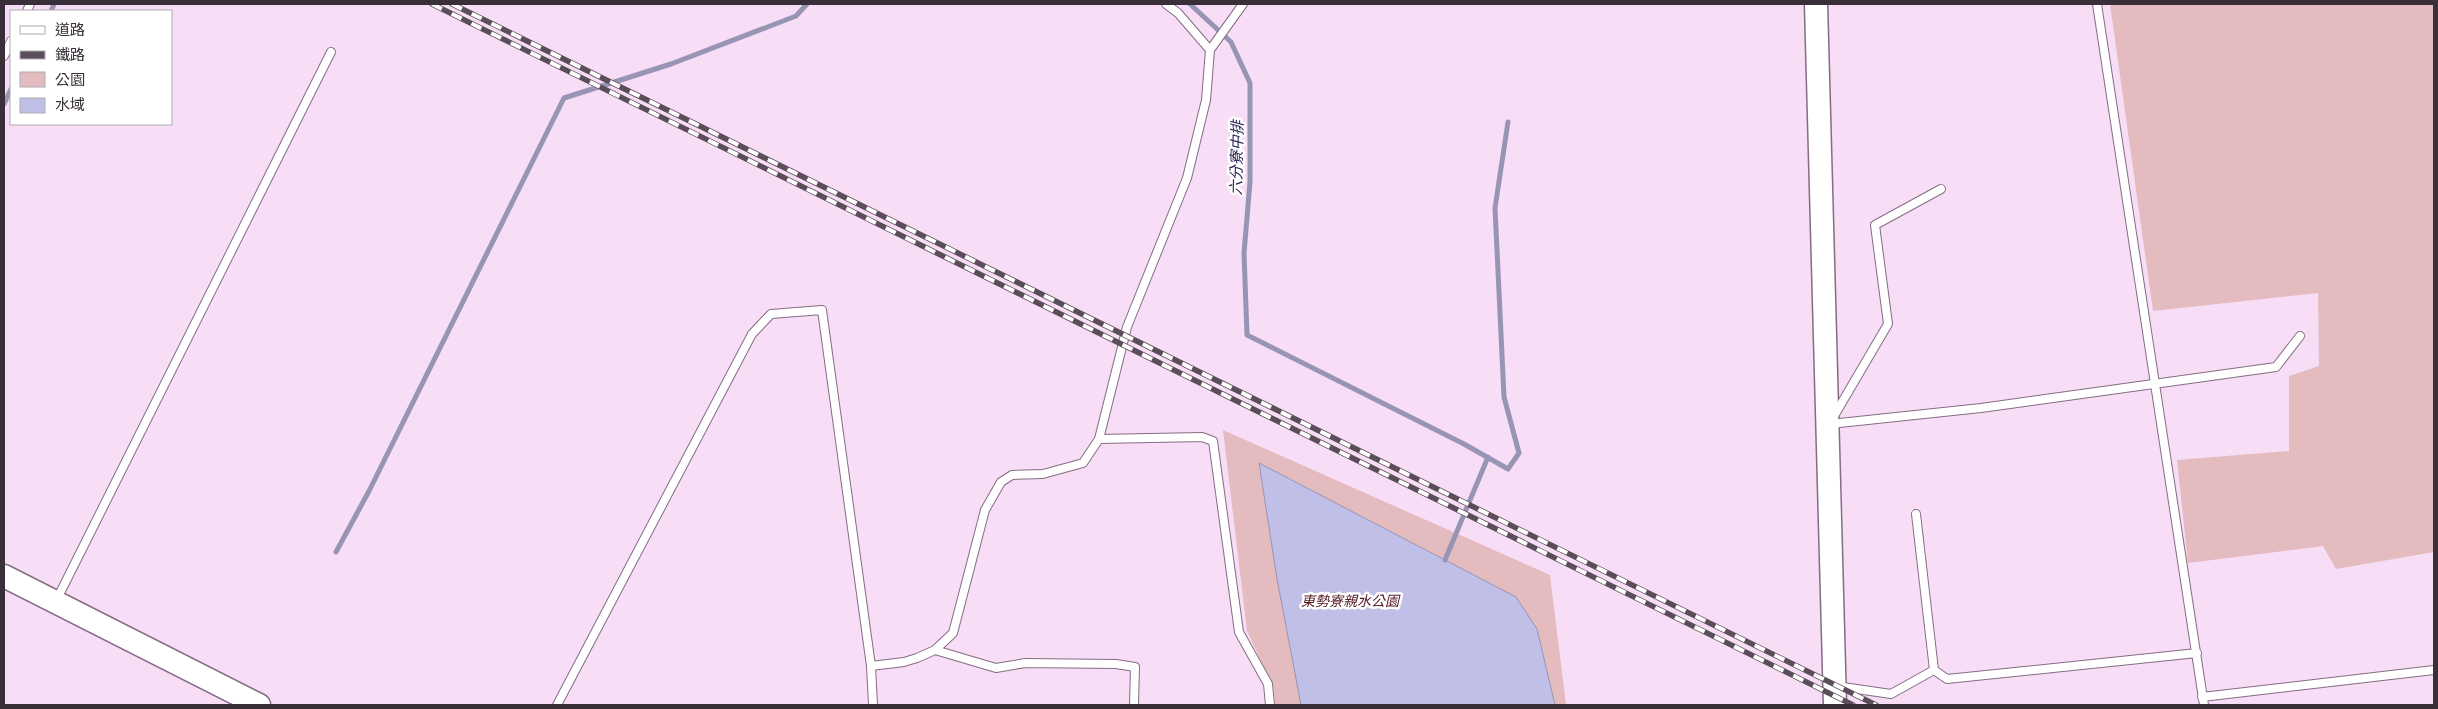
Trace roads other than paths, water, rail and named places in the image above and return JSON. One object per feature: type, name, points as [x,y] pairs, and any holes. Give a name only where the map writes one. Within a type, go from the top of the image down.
[{"type":"street","points":[[1816,4],[1835,696]]},
{"type":"street","points":[[4,576],[259,705]]},
{"type":"lane","points":[[1166,4],[1212,46]]},
{"type":"lane","points":[[871,666],[904,662],[935,650],[953,633],[984,510],[1001,482],[1012,475],[1043,474],[1083,463],[1099,439],[1128,327],[1187,178],[1206,100],[1212,46],[1243,4]]},
{"type":"lane","points":[[2097,4],[2203,701],[2434,670]]},
{"type":"lane","points":[[4,56],[10,43]]},
{"type":"lane","points":[[56,603],[331,52]]},
{"type":"lane","points":[[1829,424],[1888,324],[1875,225],[1941,189]]},
{"type":"lane","points":[[557,705],[752,334],[771,314],[822,310],[871,666],[873,705]]},
{"type":"lane","points":[[1829,424],[1981,408],[2276,366],[2300,336]]},
{"type":"lane","points":[[1099,439],[1202,438],[1213,441],[1239,632],[1268,684],[1270,705]]},
{"type":"lane","points":[[1916,514],[1934,670],[1947,679],[2197,652]]},
{"type":"lane","points":[[935,650],[996,668],[1025,663],[1116,664],[1135,668],[1134,705]]},
{"type":"lane","points":[[1835,696],[1891,694],[1934,670]]},
{"type":"water","name":"東勢寮親水公園","points":[[1259,463],[1516,597],[1537,629],[1555,705],[1301,705],[1277,579]]},
{"type":"waterway","points":[[51,10],[54,4]]},
{"type":"waterway","points":[[336,552],[369,491],[564,98],[671,64],[796,16],[807,4]]},
{"type":"waterway","name":"六分寮中排","points":[[1190,4],[1231,42],[1250,83],[1250,182],[1244,253],[1247,335],[1464,444],[1508,469],[1519,453],[1504,397],[1495,208],[1508,122]]},
{"type":"waterway","points":[[4,104],[10,91]]},
{"type":"waterway","points":[[1445,560],[1488,457]]},
{"type":"railway","points":[[432,4],[1853,705]]},
{"type":"railway","points":[[452,4],[1876,705]]}]
